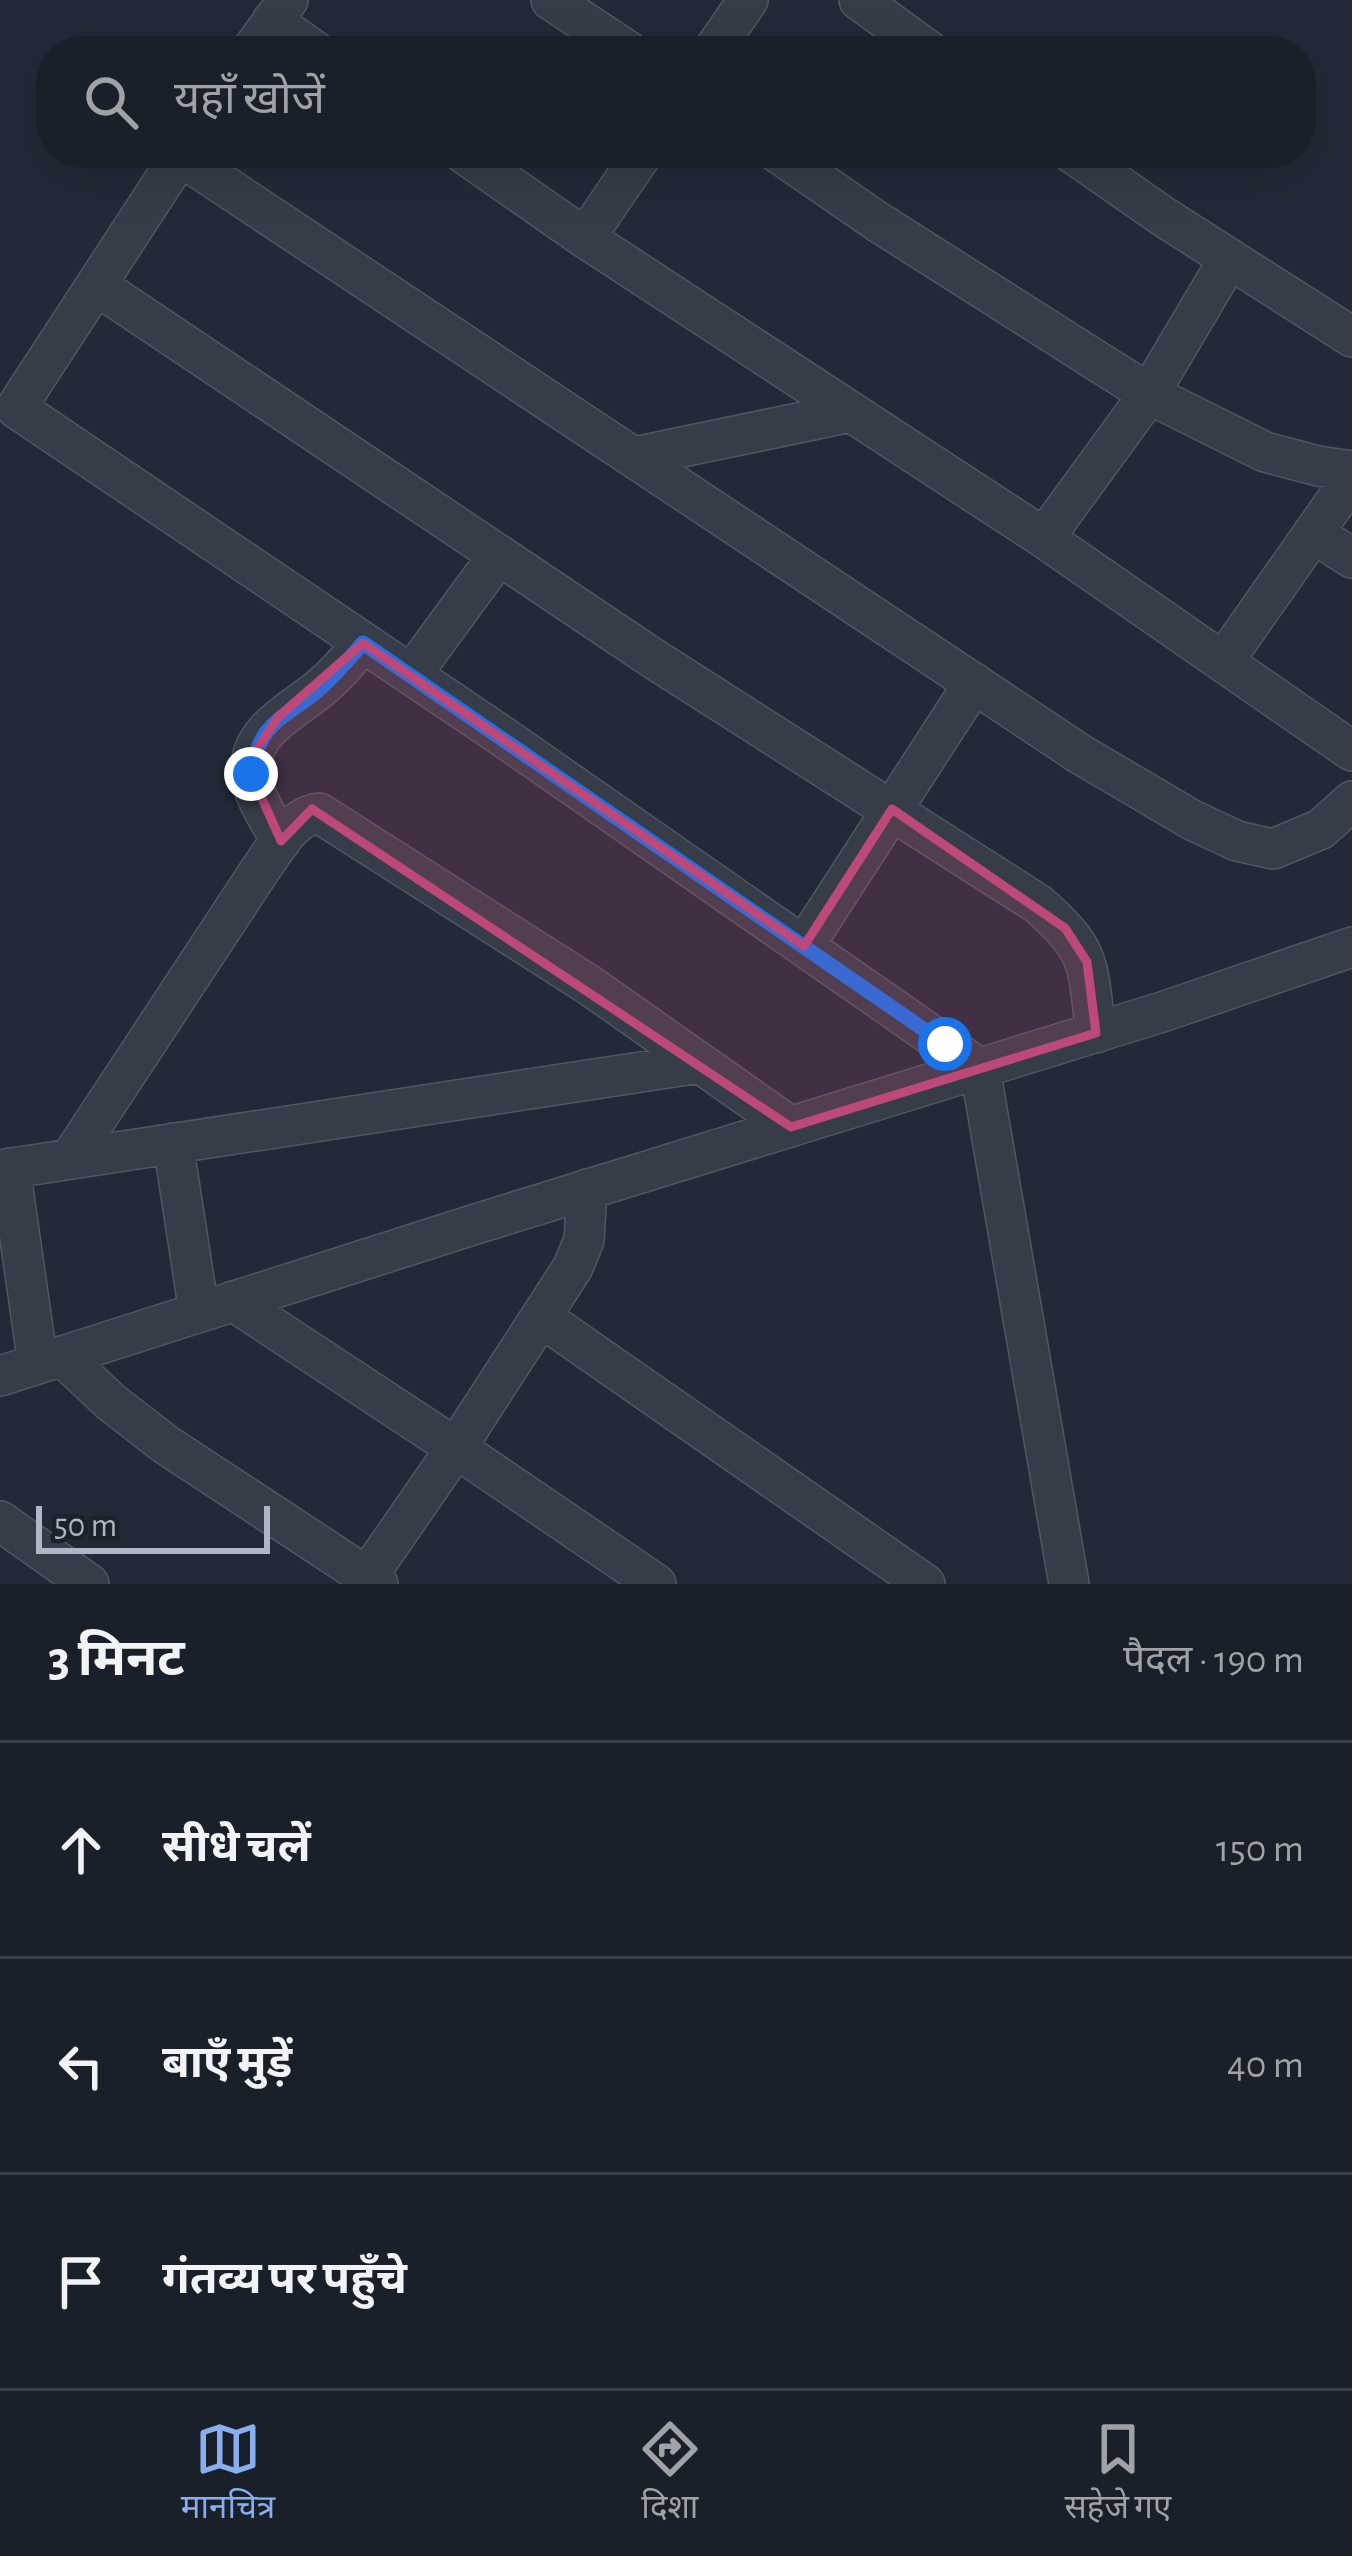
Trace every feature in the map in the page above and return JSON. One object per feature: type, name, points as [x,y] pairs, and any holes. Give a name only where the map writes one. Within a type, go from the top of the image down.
[{"type":"street","points":[[551,0],[605,36]]},
{"type":"street","points":[[723,36],[748,0]]},
{"type":"street","points":[[859,0],[908,36]]},
{"type":"street","points":[[172,168],[96,285],[8,402],[980,1069],[1069,1584]]},
{"type":"street","points":[[202,168],[1080,754],[1192,820],[1237,841],[1273,849],[1321,829],[1352,801]]},
{"type":"street","points":[[485,168],[1044,538],[1352,751]]},
{"type":"street","points":[[585,238],[634,168]]},
{"type":"street","points":[[800,168],[1149,394],[1265,452],[1352,475],[1222,662]]},
{"type":"street","points":[[1094,168],[1352,337]]},
{"type":"street","points":[[1044,538],[1149,394],[1229,259]]},
{"type":"street","points":[[96,285],[654,659],[1038,904],[1080,946],[1087,962],[1096,1033]]},
{"type":"street","points":[[634,457],[850,412]]},
{"type":"street","points":[[1313,533],[1352,558]]},
{"type":"street","points":[[411,675],[498,556]]},
{"type":"street","points":[[281,841],[251,774],[254,753],[278,717],[329,681],[363,643]]},
{"type":"street","points":[[804,946],[974,683]]},
{"type":"street","points":[[70,1159],[281,841],[305,815],[319,813],[589,985],[791,1127]]},
{"type":"street","points":[[0,1376],[1096,1033],[1352,946]]},
{"type":"street","points":[[587,1189],[584,1240],[573,1267],[369,1582],[50,1360],[5,1169],[700,1063]]},
{"type":"street","points":[[173,1143],[216,1306],[456,1448],[656,1584]]},
{"type":"street","points":[[541,1316],[926,1584]]},
{"type":"street","points":[[0,1521],[89,1584]]},
{"type":"highlighted area","points":[[363,643],[804,946],[892,809],[1065,928],[1087,962],[1096,1033],[791,1127],[312,809],[281,841],[251,774],[254,753],[278,717]]},
{"type":"route","points":[[251,774],[254,753],[278,717],[329,681],[363,643],[945,1044]]}]
